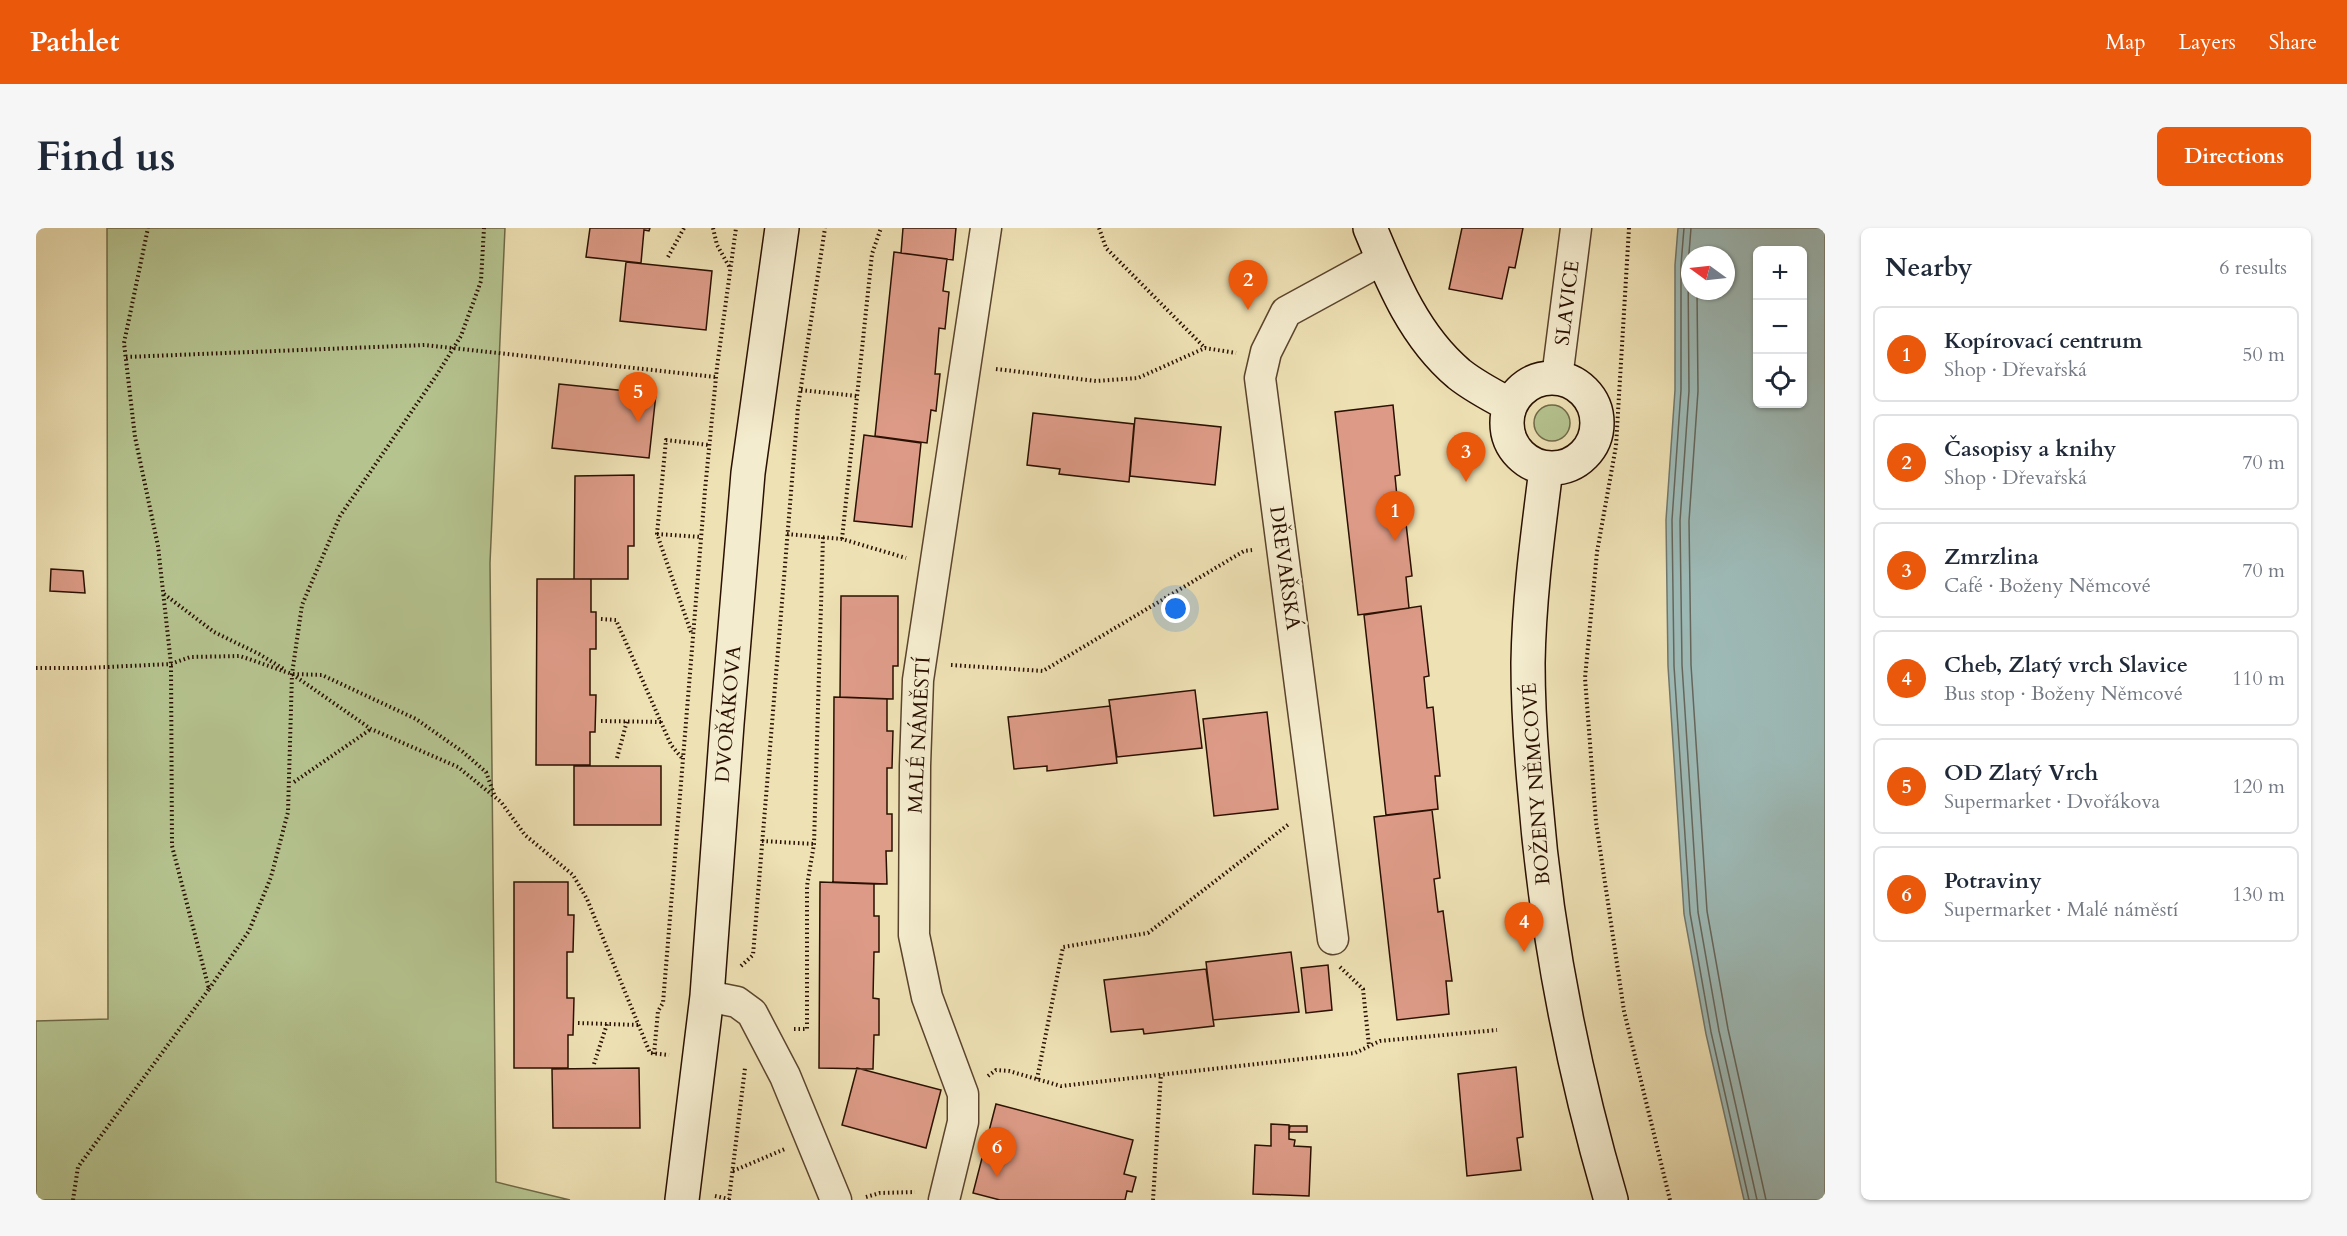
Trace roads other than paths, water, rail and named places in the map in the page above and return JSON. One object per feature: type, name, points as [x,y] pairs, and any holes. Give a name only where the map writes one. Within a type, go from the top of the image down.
[{"type":"street","name":"DVOŘÁKOVA","points":[[697,1198],[700,1058],[722,999],[728,712],[748,472],[782,228]]},
{"type":"street","name":"MALÉ NÁMĚSTÍ","points":[[945,1195],[963,1122],[963,1094],[927,997],[914,935],[918,680],[986,228]]},
{"type":"street","points":[[1370,228],[1416,326],[1433,349],[1460,375],[1510,405]]},
{"type":"street","name":"SLAVICE","points":[[1557,378],[1576,228]]},
{"type":"street","name":"DŘEVAŘSKÁ","points":[[1334,939],[1260,378],[1266,352],[1286,312],[1383,259]]},
{"type":"street","points":[[1557,378],[1574,384],[1587,395],[1595,411],[1597,429],[1591,446],[1580,459],[1564,467],[1546,469],[1528,463],[1515,450],[1510,442],[1506,424],[1510,405],[1521,390],[1538,380],[1557,378]]},
{"type":"street","name":"BOŽENY NĚMCOVÉ","points":[[1546,469],[1532,593],[1528,663],[1530,729],[1541,867],[1552,950],[1570,1041],[1611,1200]]},
{"type":"street","points":[[722,999],[752,1013],[756,1047],[785,1076],[810,1138],[849,1199]]},
{"type":"water","points":[[1678,228],[1825,228],[1825,1200],[1744,1200],[1706,1034],[1684,914],[1668,666],[1666,520],[1675,390],[1675,265]]},
{"type":"place","name":"Časopisy a knihy","points":[[1248,310]]},
{"type":"place","name":"OD Zlatý Vrch","points":[[638,422]]},
{"type":"place","name":"Zmrzlina","points":[[1466,482]]},
{"type":"place","name":"Kopírovací centrum","points":[[1395,541]]},
{"type":"place","name":"Cheb, Zlatý vrch Slavice","points":[[1524,952]]},
{"type":"place","name":"Potraviny","points":[[997,1177]]}]
